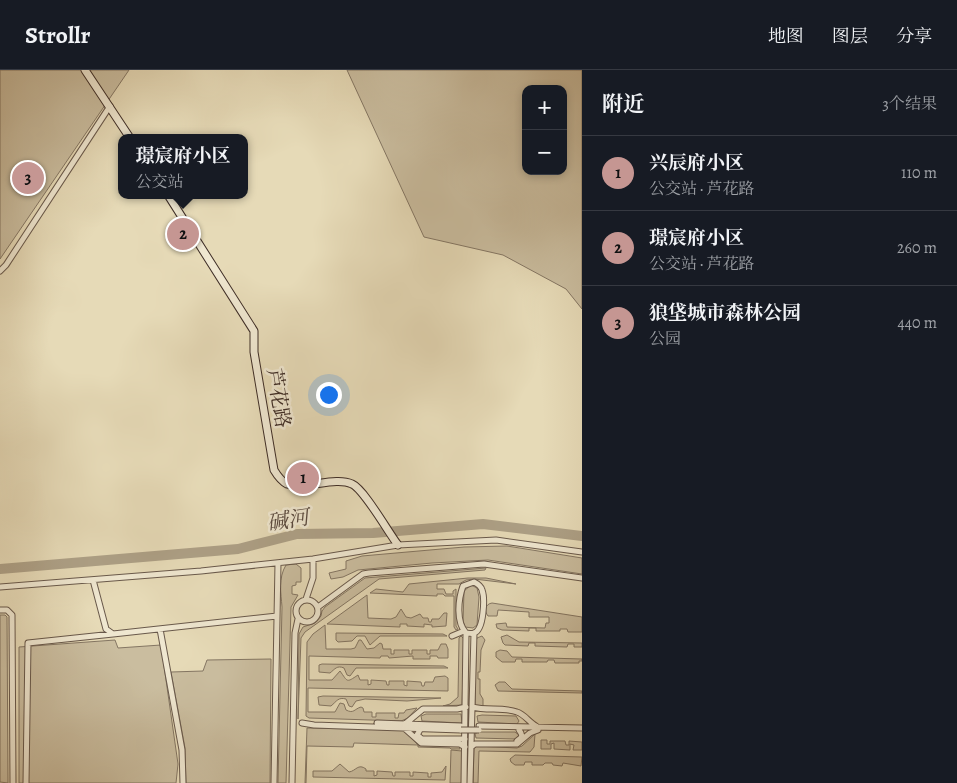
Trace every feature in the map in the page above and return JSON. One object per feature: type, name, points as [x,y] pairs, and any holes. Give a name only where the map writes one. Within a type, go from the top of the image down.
[{"type":"street","points":[[85,70],[128,134]]},
{"type":"street","points":[[0,272],[110,106]]},
{"type":"street","name":"芦花路","points":[[171,199],[254,331],[254,352],[274,470],[280,479],[287,484],[303,485],[344,482],[356,486],[398,545]]},
{"type":"street","points":[[0,587],[278,563],[398,545],[496,540],[582,552]]},
{"type":"street","points":[[306,599],[313,578],[313,559]]},
{"type":"street","points":[[274,783],[278,563]]},
{"type":"street","points":[[298,619],[304,622],[313,620],[317,616],[318,606],[362,574],[484,564],[582,578]]},
{"type":"street","points":[[94,580],[106,629],[113,634]]},
{"type":"street","points":[[468,739],[472,715],[474,634],[482,624],[483,596],[481,587],[474,582],[463,586],[459,619],[465,632],[466,715],[470,783]]},
{"type":"street","points":[[292,783],[298,619],[296,611],[300,601],[306,599],[311,600],[318,606]]},
{"type":"street","points":[[0,610],[7,610],[12,615],[12,783]]},
{"type":"street","points":[[26,783],[28,642],[277,616]]},
{"type":"street","points":[[160,629],[182,750],[183,783]]},
{"type":"street","points":[[452,636],[465,632],[474,634]]},
{"type":"street","points":[[404,726],[423,709],[457,709],[466,707]]},
{"type":"street","points":[[472,708],[516,711],[537,728]]},
{"type":"street","points":[[466,715],[463,712],[427,711],[422,713],[418,720],[420,726],[417,735],[422,739],[516,741],[522,737],[519,728],[522,720],[519,715],[514,713],[480,712],[472,715]]},
{"type":"street","points":[[468,748],[460,744],[421,743],[404,726],[313,721],[302,723],[314,725],[404,726],[420,726],[461,728],[537,728],[582,730]]},
{"type":"street","points":[[468,748],[475,744],[517,744],[537,728]]},
{"type":"street","points":[[464,783],[468,748]]},
{"type":"shaded area","points":[[0,70],[129,70],[0,259]]},
{"type":"shaded area","points":[[347,70],[582,70],[582,309],[566,289],[503,255],[424,237]]},
{"type":"shaded area","points":[[507,546],[582,558],[582,574],[488,560],[358,570],[343,577],[331,579],[329,573],[346,569],[346,561],[362,556],[464,547]]},
{"type":"shaded area","points":[[296,564],[301,568],[301,582],[296,582],[296,585],[292,586],[292,594],[298,595],[291,607],[286,783],[278,783],[281,580],[286,565]]},
{"type":"shaded area","points":[[486,568],[485,570],[379,579],[305,632],[301,638],[298,719],[299,634],[303,627],[315,623],[325,607],[365,578]]},
{"type":"shaded area","points":[[486,578],[516,584],[474,579],[466,580],[459,584],[437,584],[437,589],[444,589],[446,594],[453,594],[453,591],[456,589],[456,626],[458,629],[456,630],[454,627],[454,596],[445,596],[443,594],[437,594],[437,596],[370,593],[376,589],[403,592],[409,584]]},
{"type":"shaded area","points":[[471,585],[477,588],[479,597],[477,625],[473,628],[465,627],[463,622],[464,591]]},
{"type":"shaded area","points":[[367,595],[368,618],[391,619],[396,617],[401,609],[406,617],[411,618],[420,614],[431,622],[432,619],[439,619],[444,613],[447,613],[446,626],[432,627],[432,625],[424,624],[424,627],[400,624],[400,627],[327,624]]},
{"type":"shaded area","points":[[492,603],[582,617],[582,632],[568,632],[567,629],[560,629],[560,631],[536,631],[536,628],[529,628],[529,631],[502,630],[497,628],[496,624],[506,623],[507,627],[545,628],[546,623],[549,623],[549,617],[529,617],[529,612],[498,610],[497,616],[488,616],[486,608]]},
{"type":"shaded area","points":[[0,615],[7,617],[8,783],[0,782]]},
{"type":"shaded area","points":[[325,625],[326,649],[355,648],[359,640],[361,640],[367,649],[374,648],[380,643],[383,649],[391,649],[391,654],[394,654],[394,650],[409,650],[409,654],[412,654],[412,650],[427,650],[427,654],[430,654],[430,650],[438,650],[441,644],[446,644],[448,658],[438,658],[437,656],[430,656],[430,659],[413,659],[413,656],[389,658],[388,656],[381,656],[380,658],[309,656],[309,680],[332,680],[340,671],[348,680],[358,675],[360,680],[368,680],[368,685],[371,684],[371,680],[386,681],[387,685],[389,685],[389,681],[404,681],[404,685],[407,686],[407,681],[421,682],[422,686],[424,686],[425,682],[433,682],[435,677],[445,676],[448,678],[448,691],[308,688],[308,712],[335,712],[340,703],[344,704],[346,710],[349,711],[361,707],[364,712],[372,712],[372,717],[376,717],[376,713],[395,713],[395,718],[398,718],[399,713],[417,708],[408,718],[401,721],[309,718],[306,716],[307,642],[313,634]]},
{"type":"shaded area","points":[[336,633],[443,634],[447,636],[380,636],[370,645],[365,636],[357,636],[352,641],[338,642],[336,640]]},
{"type":"shaded area","points":[[507,635],[519,642],[582,643],[582,647],[574,647],[574,644],[568,644],[567,647],[535,646],[535,643],[529,643],[528,646],[505,645],[501,637]]},
{"type":"shaded area","points":[[461,636],[464,639],[462,705],[443,706],[450,704],[458,697],[459,638]]},
{"type":"shaded area","points":[[482,636],[485,640],[481,650],[478,679],[480,679],[480,694],[483,699],[483,706],[476,706],[476,641],[477,638]]},
{"type":"shaded area","points":[[115,640],[118,648],[161,645],[178,764],[176,783],[19,783],[19,647]]},
{"type":"shaded area","points":[[500,650],[507,651],[512,657],[582,659],[582,661],[579,661],[579,663],[555,663],[554,660],[548,660],[547,662],[522,662],[522,659],[516,659],[515,662],[502,662],[496,657],[496,652]]},
{"type":"shaded area","points":[[271,659],[270,783],[186,783],[185,748],[171,672],[203,671],[207,660]]},
{"type":"shaded area","points":[[319,665],[444,666],[448,668],[356,668],[350,676],[347,675],[342,667],[336,668],[330,673],[319,672]]},
{"type":"shaded area","points":[[499,682],[505,682],[512,689],[582,691],[582,693],[498,691],[495,685]]},
{"type":"shaded area","points":[[318,697],[441,698],[407,701],[365,699],[356,701],[352,707],[349,706],[346,699],[338,700],[331,706],[319,705]]},
{"type":"shaded area","points":[[426,714],[461,714],[462,722],[422,721],[421,716]]},
{"type":"shaded area","points":[[477,716],[516,716],[519,721],[517,724],[478,722]]},
{"type":"shaded area","points":[[307,728],[401,730],[405,731],[418,745],[354,743],[353,747],[307,746],[305,783]]},
{"type":"shaded area","points":[[478,732],[515,732],[519,735],[516,739],[476,738],[475,734]]},
{"type":"shaded area","points":[[535,734],[534,747],[530,752],[479,751],[478,783],[473,783],[474,749],[476,746],[517,748]]},
{"type":"shaded area","points":[[541,740],[547,740],[547,744],[550,744],[550,741],[565,741],[566,745],[569,745],[569,741],[582,742],[582,750],[573,750],[574,745],[570,744],[570,750],[554,749],[554,743],[551,744],[551,749],[541,749]]},
{"type":"shaded area","points":[[418,745],[459,746],[460,749],[418,747]]},
{"type":"shaded area","points":[[451,750],[462,751],[462,783],[450,783]]},
{"type":"shaded area","points":[[515,755],[582,757],[581,766],[563,763],[562,766],[553,765],[552,763],[532,765],[532,762],[525,762],[524,765],[515,765],[510,759]]},
{"type":"shaded area","points":[[340,764],[349,772],[363,767],[366,771],[374,771],[374,776],[377,775],[377,771],[392,772],[393,776],[395,776],[395,772],[410,772],[410,776],[413,776],[413,772],[428,773],[428,777],[431,777],[431,773],[442,772],[446,766],[445,780],[313,777],[313,771],[332,771]]},
{"type":"waterway","name":"碱河","points":[[0,569],[238,549],[297,534],[373,533],[483,524],[582,536]]},
{"type":"place","name":"狼垡城市森林公园","points":[[28,178]]},
{"type":"place","name":"璟宸府小区","points":[[183,234]]},
{"type":"place","name":"兴辰府小区","points":[[303,478]]}]
